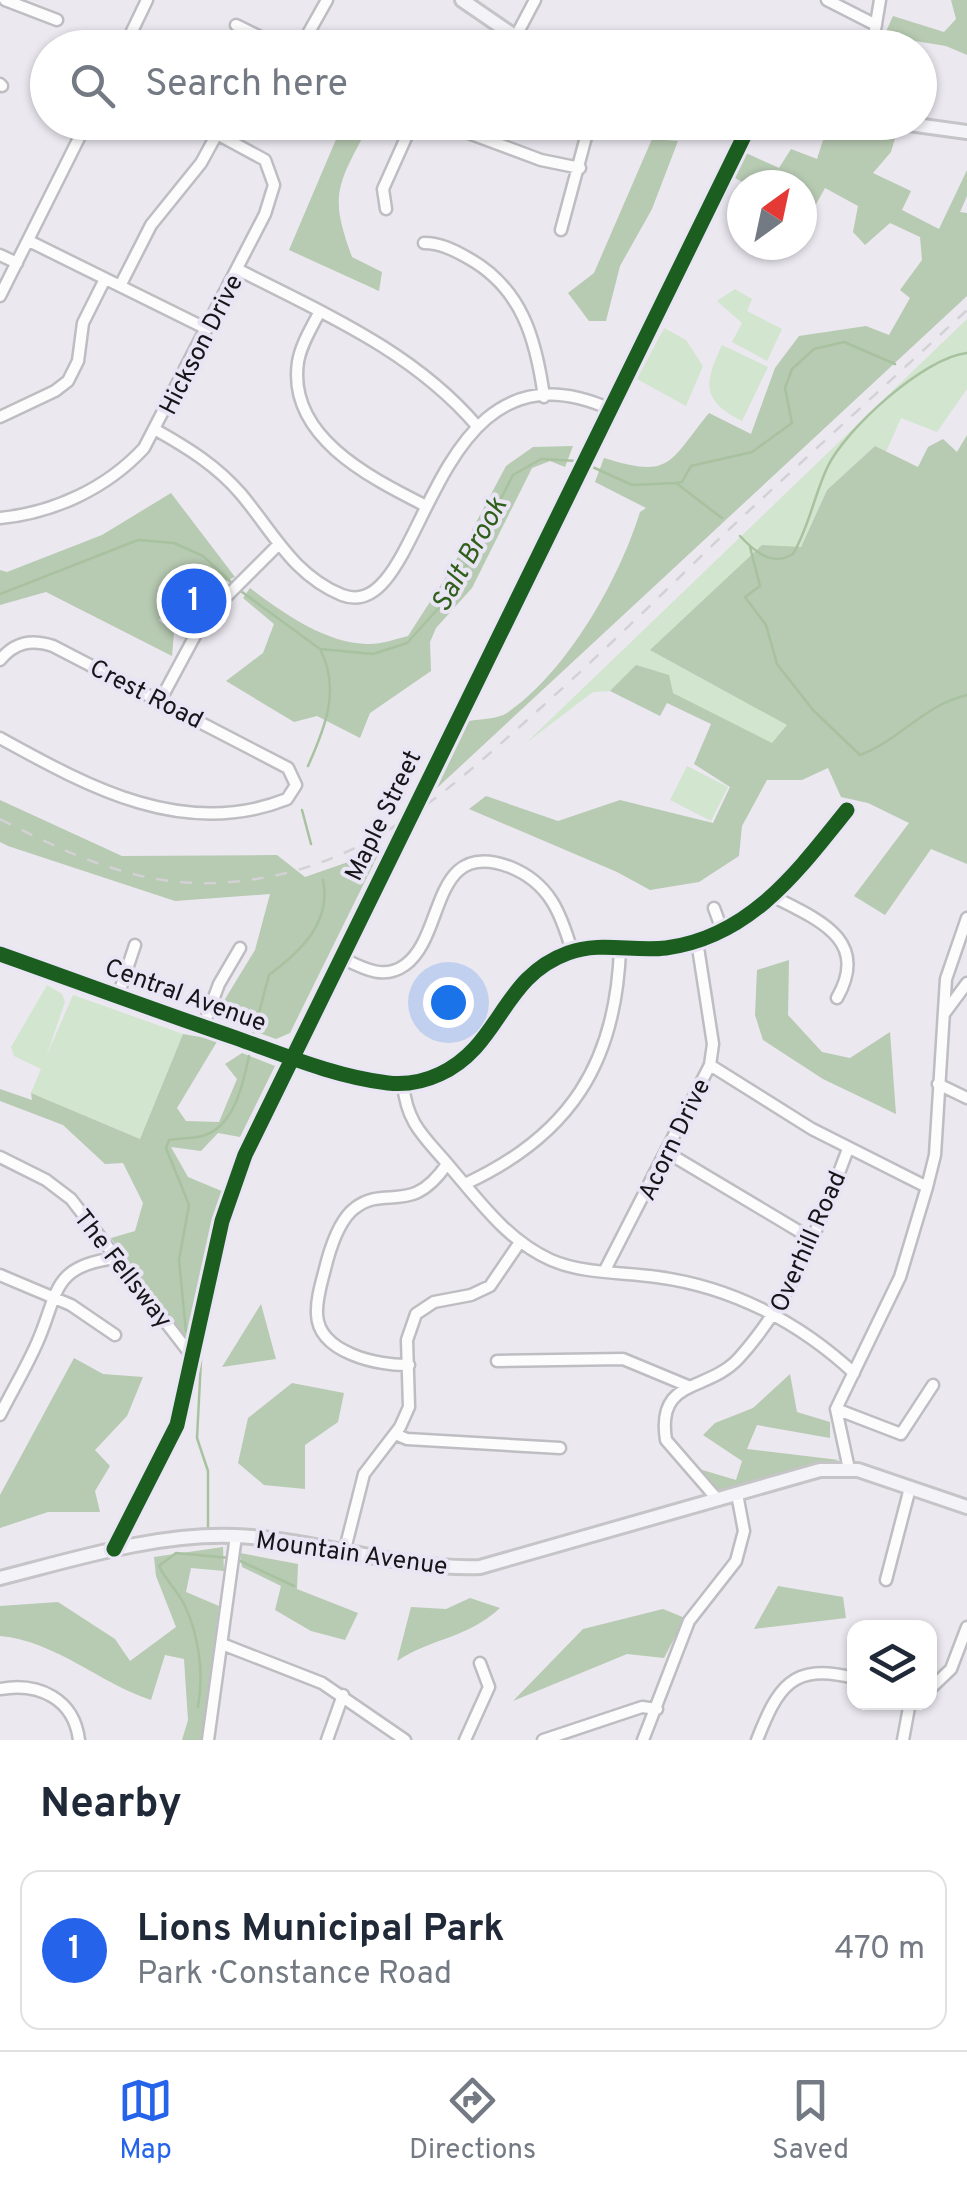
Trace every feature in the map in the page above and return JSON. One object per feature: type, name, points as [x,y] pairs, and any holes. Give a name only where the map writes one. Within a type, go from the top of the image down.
[{"type":"main road","points":[[462,0],[507,30]]},
{"type":"main road","points":[[937,128],[967,132]]},
{"type":"main road","points":[[850,1469],[967,1507]]},
{"type":"main road","name":"Mountain Avenue","points":[[0,1578],[114,1550],[236,1536],[480,1568],[815,1472],[850,1469]]},
{"type":"street","points":[[5,0],[57,20]]},
{"type":"street","points":[[133,30],[147,0]]},
{"type":"street","points":[[310,30],[327,0]]},
{"type":"street","points":[[519,30],[536,0]]},
{"type":"street","points":[[827,0],[876,24]]},
{"type":"street","points":[[875,30],[880,0]]},
{"type":"street","points":[[236,25],[246,30]]},
{"type":"street","points":[[2,293],[78,140]]},
{"type":"street","points":[[120,286],[151,225],[201,163],[214,140]]},
{"type":"street","name":"Hickson Drive","points":[[0,518],[90,491],[132,461],[156,430],[274,186],[260,155],[233,140]]},
{"type":"street","points":[[386,209],[382,189],[405,140]]},
{"type":"street","points":[[487,140],[541,160],[580,168]]},
{"type":"street","points":[[561,230],[586,140]]},
{"type":"street","name":"Maple Street","points":[[114,1550],[172,1439],[232,1190],[340,957],[742,140]]},
{"type":"street","points":[[28,241],[207,329]]},
{"type":"street","points":[[424,242],[436,243],[478,264],[511,294],[532,334],[544,397]]},
{"type":"street","points":[[0,255],[17,263]]},
{"type":"street","points":[[237,269],[320,311],[421,372],[476,426]]},
{"type":"street","points":[[0,417],[22,410],[60,388],[74,372],[83,323],[105,279]]},
{"type":"street","points":[[320,311],[298,367],[304,411],[320,435],[359,467],[426,506]]},
{"type":"street","points":[[156,430],[223,475],[277,546],[339,593],[366,596],[391,577],[452,457],[476,426],[506,408],[544,397],[572,396],[610,409]]},
{"type":"street","points":[[161,699],[187,644],[230,589],[277,546]]},
{"type":"street","name":"Crest Road","points":[[0,660],[20,644],[43,642],[161,699],[292,771],[295,790],[284,801],[242,811],[189,813],[103,793],[0,738]]},
{"type":"street","name":"Central Avenue","points":[[0,954],[291,1058],[368,1080],[403,1084],[429,1079],[462,1062],[488,1036],[518,985],[542,965],[572,951],[664,948],[722,930],[774,897],[847,810]]},
{"type":"street","points":[[340,957],[378,973],[400,968],[418,950],[448,883],[464,868],[486,862],[516,870],[545,890],[560,912],[572,951]]},
{"type":"street","points":[[774,897],[819,920],[842,943],[849,969],[837,998]]},
{"type":"street","points":[[714,908],[722,930]]},
{"type":"street","points":[[850,1469],[836,1408],[900,1277],[927,1187],[935,1155],[940,1019],[946,979],[967,918]]},
{"type":"street","name":"Acorn Drive","points":[[606,1270],[710,1065],[713,1044],[696,941]]},
{"type":"street","points":[[118,996],[134,945]]},
{"type":"street","points":[[203,1027],[219,984],[240,948]]},
{"type":"street","points":[[465,1184],[523,1152],[574,1104],[606,1042],[616,999],[620,948]]},
{"type":"street","points":[[940,1019],[967,983]]},
{"type":"street","points":[[710,1065],[848,1149],[927,1187]]},
{"type":"street","points":[[403,1084],[410,1120],[520,1242],[560,1263],[696,1284],[776,1316],[825,1346],[854,1373]]},
{"type":"street","points":[[938,1084],[967,1098]]},
{"type":"street","name":"Overhill Road","points":[[667,1404],[688,1386],[727,1369],[776,1316],[848,1149]]},
{"type":"street","points":[[668,1153],[812,1239]]},
{"type":"street","name":"The Fellsway","points":[[1,1160],[58,1188],[81,1210],[191,1356]]},
{"type":"street","points":[[409,1365],[374,1364],[331,1340],[318,1320],[320,1291],[332,1244],[351,1211],[368,1201],[416,1194],[447,1164]]},
{"type":"street","points":[[344,1553],[364,1474],[395,1434],[409,1408],[407,1340],[416,1314],[434,1302],[471,1295],[490,1286],[520,1242]]},
{"type":"street","points":[[0,1415],[38,1342],[52,1296],[75,1268],[116,1258]]},
{"type":"street","points":[[0,1275],[52,1296],[115,1335]]},
{"type":"street","points":[[497,1361],[623,1360],[688,1386]]},
{"type":"street","points":[[659,1374],[667,1404],[666,1440],[718,1500]]},
{"type":"street","points":[[836,1408],[899,1434],[933,1385]]},
{"type":"street","points":[[395,1434],[407,1440],[560,1448]]},
{"type":"street","points":[[886,1580],[910,1488]]},
{"type":"street","points":[[643,1740],[689,1622],[736,1561],[744,1531],[737,1494]]},
{"type":"street","points":[[208,1740],[236,1536]]},
{"type":"street","points":[[937,1682],[951,1669],[966,1633]]},
{"type":"street","points":[[222,1644],[300,1672],[343,1696],[404,1740]]},
{"type":"street","points":[[465,1740],[489,1687],[480,1663]]},
{"type":"street","points":[[757,1740],[775,1697],[792,1681],[820,1672],[847,1677]]},
{"type":"street","points":[[0,1688],[27,1687],[53,1695],[72,1716],[79,1740]]},
{"type":"street","points":[[326,1740],[343,1696]]},
{"type":"street","points":[[543,1740],[642,1707],[657,1709]]},
{"type":"street","points":[[903,1740],[909,1710]]},
{"type":"green space","points":[[951,0],[967,0],[967,55],[937,45],[937,30],[887,30],[893,16],[944,32],[956,19]]},
{"type":"green space","points":[[336,140],[361,140],[342,182],[339,207],[352,257],[382,272],[379,291],[289,250]]},
{"type":"green space","points":[[652,140],[678,141],[652,209],[620,266],[606,321],[589,321],[568,293],[594,273]]},
{"type":"green space","points":[[823,140],[895,140],[891,152],[873,173],[911,191],[902,210],[939,229],[967,170],[967,196],[960,212],[967,213],[967,296],[437,788],[469,721],[503,715],[529,695],[570,649],[605,595],[640,512],[646,508],[595,482],[604,458],[643,467],[667,462],[709,413],[751,434],[775,368],[799,336],[866,326],[889,335],[910,298],[900,290],[922,260],[920,237],[890,223],[865,245],[853,232],[858,206],[825,188],[817,202],[817,170],[737,170],[746,153],[779,168],[791,149],[817,159]]},
{"type":"green space","points":[[735,289],[752,299],[747,311],[782,329],[767,361],[732,342],[742,323],[717,301]]},
{"type":"green space","points":[[967,319],[967,389],[937,432],[901,418],[886,452],[875,446],[827,490],[801,547],[651,650],[788,725],[772,744],[673,693],[637,666],[610,691],[593,692],[526,743]]},
{"type":"green space","points":[[664,328],[686,340],[703,366],[686,406],[637,379]]},
{"type":"green space","points":[[722,345],[768,367],[742,421],[719,406],[710,390],[712,370]]},
{"type":"green space","points":[[967,435],[967,864],[931,849],[885,915],[854,896],[909,823],[868,803],[841,797],[828,768],[802,780],[767,780],[742,826],[739,856],[699,882],[650,890],[469,809],[486,796],[558,821],[620,800],[713,823],[730,787],[694,764],[711,724],[667,703],[660,716],[610,691],[636,665],[669,675],[673,693],[772,743],[787,725],[650,650],[762,545],[801,547],[827,490],[875,446],[918,467],[928,447],[943,439],[957,452]]},
{"type":"green space","points":[[573,446],[565,467],[550,461],[532,468],[472,588],[436,628],[430,642],[431,671],[370,713],[360,738],[317,716],[294,722],[226,681],[263,653],[274,624],[243,598],[250,588],[290,617],[337,639],[369,644],[408,636],[453,566],[506,466],[533,447]]},
{"type":"green space","points":[[171,493],[235,577],[202,591],[191,582],[159,620],[174,633],[172,656],[46,592],[0,605],[0,570],[7,572],[102,535]]},
{"type":"green space","points":[[687,766],[728,787],[711,821],[670,800]]},
{"type":"green space","points":[[0,800],[122,856],[277,855],[305,877],[380,851],[290,1033],[276,1039],[214,1017],[255,950],[270,894],[175,901],[8,846],[0,842]]},
{"type":"green space","points":[[789,960],[788,1015],[822,1052],[850,1058],[890,1032],[896,1114],[823,1079],[763,1040],[755,1015],[757,970]]},
{"type":"green space","points":[[47,985],[62,994],[65,1002],[46,1057],[73,995],[183,1034],[140,1139],[31,1093],[41,1069],[14,1056],[11,1047]]},
{"type":"green space","points":[[183,1034],[218,1040],[177,1108],[186,1121],[219,1122],[237,1079],[225,1064],[242,1053],[275,1066],[240,1137],[218,1133],[201,1151],[171,1147],[188,1177],[224,1192],[190,1344],[111,1238],[135,1231],[143,1203],[123,1163],[105,1164],[63,1125],[0,1101],[0,1089],[32,1100],[31,1093],[140,1139]]},
{"type":"green space","points":[[261,1304],[276,1359],[222,1367]]},
{"type":"green space","points":[[74,1358],[103,1374],[143,1377],[127,1416],[95,1450],[110,1466],[95,1491],[100,1512],[48,1512],[0,1528],[0,1495]]},
{"type":"green space","points":[[790,1374],[797,1412],[830,1422],[830,1438],[757,1425],[747,1449],[839,1460],[722,1493],[699,1469],[736,1480],[742,1461],[703,1435],[715,1423],[753,1408]]},
{"type":"green space","points":[[292,1383],[344,1393],[338,1422],[305,1445],[305,1489],[264,1485],[238,1463],[248,1418]]},
{"type":"green space","points":[[223,1547],[224,1571],[191,1568],[186,1592],[219,1606],[201,1740],[182,1740],[188,1720],[184,1659],[165,1655],[151,1700],[59,1654],[0,1636],[0,1606],[58,1602],[115,1639],[130,1661],[176,1627],[156,1576],[154,1557]]},
{"type":"green space","points":[[240,1553],[298,1564],[297,1589],[358,1613],[345,1640],[311,1631],[275,1610],[281,1586],[242,1567]]},
{"type":"green space","points":[[778,1586],[843,1597],[846,1618],[754,1629]]},
{"type":"green space","points":[[470,1598],[500,1608],[475,1626],[397,1661],[411,1607],[446,1609]]},
{"type":"green space","points":[[663,1609],[685,1618],[664,1658],[627,1654],[513,1701],[583,1629]]},
{"type":"waterway","name":"Salt Brook","points":[[676,483],[682,482],[691,466],[752,452],[792,423],[785,388],[792,369],[814,349],[844,342],[895,364]]},
{"type":"waterway","name":"Salt Brook","points":[[740,536],[771,558],[793,554],[827,468],[851,434],[909,381],[950,357],[967,353]]},
{"type":"waterway","name":"Salt Brook","points":[[238,589],[320,649],[373,654],[407,643],[453,592],[513,475],[541,459],[578,461]]},
{"type":"waterway","name":"Salt Brook","points":[[586,464],[632,485],[676,483],[722,518]]},
{"type":"waterway","name":"Salt Brook","points":[[0,594],[138,540],[174,543],[203,556],[233,584]]},
{"type":"waterway","points":[[750,547],[760,586],[745,597],[766,625],[777,664],[813,710],[860,755],[888,741],[938,706],[967,695]]},
{"type":"waterway","points":[[308,766],[325,723],[330,694],[320,649]]},
{"type":"waterway","points":[[302,810],[311,844]]},
{"type":"waterway","points":[[253,1035],[269,975],[303,945],[318,922],[325,895],[323,880]]},
{"type":"waterway","points":[[186,1332],[179,1260],[189,1205],[166,1148],[169,1140],[202,1136],[222,1124],[235,1104],[249,1056]]},
{"type":"waterway","points":[[201,1360],[197,1438],[208,1471],[208,1532]]},
{"type":"waterway","points":[[198,1707],[200,1668],[194,1630],[182,1601],[159,1566],[176,1553],[230,1558]]},
{"type":"waterway","points":[[238,1560],[294,1586]]},
{"type":"railway","points":[[0,819],[105,866],[174,881],[249,880],[290,872],[360,846],[422,808],[507,738],[967,310]]},
{"type":"cycle path","points":[[114,1549],[177,1425],[222,1221],[245,1155],[742,140]]},
{"type":"cycle path","points":[[0,954],[330,1071],[388,1083],[414,1082],[440,1074],[460,1062],[490,1030],[528,978],[568,953],[604,947],[666,948],[696,941],[747,916],[790,878],[847,810]]},
{"type":"place","name":"Lions Municipal Park","points":[[194,601]]}]
